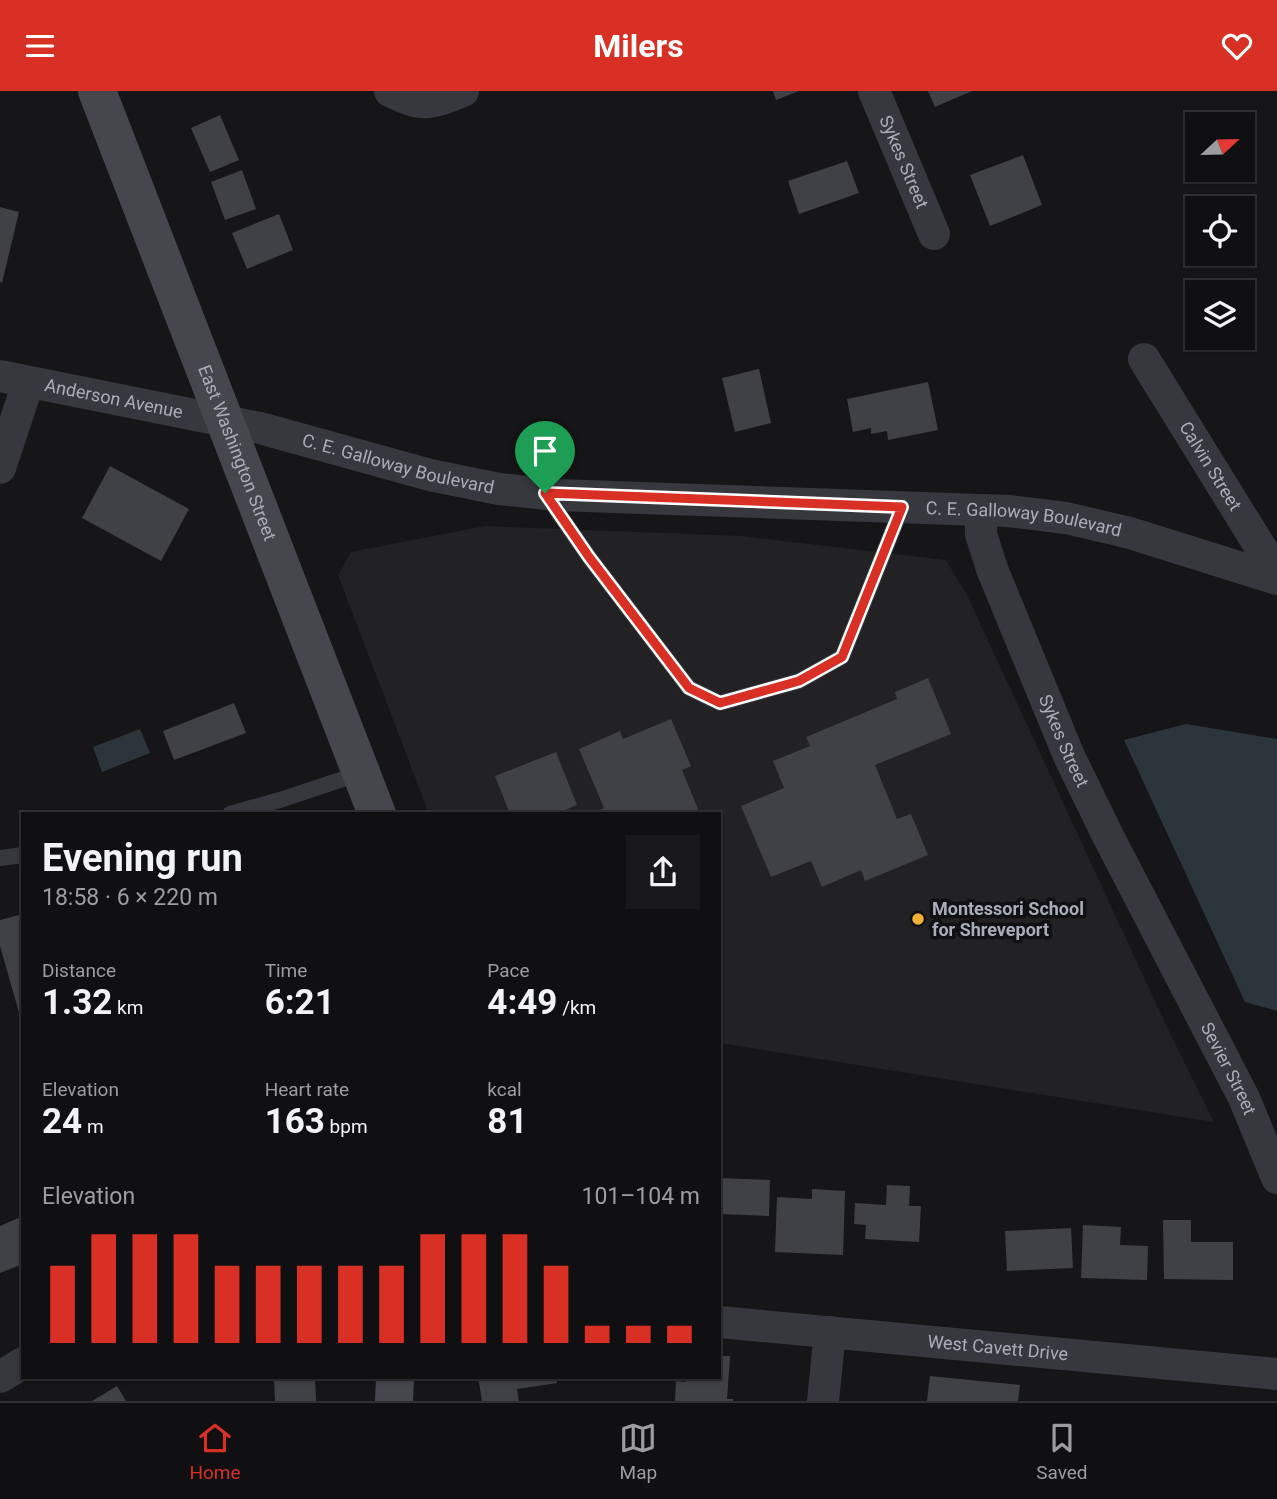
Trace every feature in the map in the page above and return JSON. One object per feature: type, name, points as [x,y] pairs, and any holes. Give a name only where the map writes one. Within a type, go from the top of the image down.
[{"type":"street","name":"East Washington Street","points":[[97,91],[376,812]]},
{"type":"street","points":[[401,96],[426,104],[463,91]]},
{"type":"street","name":"Sykes Street","points":[[874,91],[934,234]]},
{"type":"street","name":"Calvin Street","points":[[1144,359],[1277,576]]},
{"type":"street","name":"Anderson Avenue","points":[[14,380],[225,421]]},
{"type":"street","points":[[0,468],[14,380]]},
{"type":"street","name":"C. E. Galloway Boulevard","points":[[225,421],[430,475],[499,489],[981,510],[1066,518],[1130,533],[1277,576]]},
{"type":"street","name":"Sykes Street","points":[[981,510],[981,534],[992,569],[1069,757],[1173,962]]},
{"type":"street","name":"Sevier Street","points":[[1173,962],[1244,1098],[1277,1178]]},
{"type":"street","name":"West Cavett Drive","points":[[721,1322],[1277,1374]]},
{"type":"street","points":[[823,1401],[830,1332]]},
{"type":"street","points":[[0,1377],[21,1364]]},
{"type":"street","points":[[394,1401],[395,1379]]},
{"type":"lane","points":[[545,493],[589,557],[689,688],[720,703],[799,681],[842,657],[902,507]]},
{"type":"lane","points":[[237,812],[361,773]]},
{"type":"lane","points":[[0,858],[21,855]]},
{"type":"shaded area","name":"Montessori School for Shreveport","points":[[485,526],[741,536],[946,560],[967,595],[1166,1025],[1214,1122],[721,1043],[721,812],[428,812],[338,575],[351,552]]},
{"type":"shaded area","points":[[1186,724],[1277,739],[1277,1011],[1245,1002],[1124,740]]},
{"type":"shaded area","points":[[140,729],[150,753],[102,772],[93,747]]},
{"type":"building","points":[[773,91],[799,91],[776,100]]},
{"type":"building","points":[[928,91],[972,91],[935,107]]},
{"type":"building","points":[[220,115],[239,160],[210,172],[191,128]]},
{"type":"building","points":[[1023,155],[1042,205],[990,226],[970,175]]},
{"type":"building","points":[[847,161],[859,193],[799,214],[788,181]]},
{"type":"building","points":[[242,170],[256,209],[225,220],[211,182]]},
{"type":"building","points":[[0,207],[19,212],[2,283],[0,282]]},
{"type":"building","points":[[279,214],[293,250],[247,269],[232,233]]},
{"type":"building","points":[[759,369],[771,423],[735,432],[722,378]]},
{"type":"building","points":[[928,382],[938,430],[888,440],[887,431],[871,434],[871,428],[853,432],[847,399]]},
{"type":"building","points":[[110,466],[189,509],[161,561],[82,518]]},
{"type":"building","points":[[928,678],[951,734],[875,765],[897,819],[911,814],[928,855],[865,881],[861,870],[822,887],[811,861],[771,877],[741,806],[784,788],[773,761],[810,746],[806,737],[897,699],[895,692]]},
{"type":"building","points":[[234,703],[246,733],[174,760],[163,731]]},
{"type":"building","points":[[671,719],[691,766],[682,770],[699,812],[595,812],[604,808],[579,749],[620,731],[623,739]]},
{"type":"building","points":[[556,752],[577,805],[561,812],[509,812],[495,776]]},
{"type":"building","points":[[21,915],[21,1020],[0,946],[0,920]]},
{"type":"building","points":[[721,1178],[770,1180],[769,1216],[721,1214]]},
{"type":"building","points":[[887,1185],[910,1186],[909,1206],[921,1206],[919,1242],[865,1239],[866,1225],[854,1224],[855,1203],[886,1205]]},
{"type":"building","points":[[812,1189],[845,1191],[843,1255],[775,1252],[777,1197],[812,1199]]},
{"type":"building","points":[[21,1217],[21,1265],[0,1273],[0,1226]]},
{"type":"building","points":[[1163,1220],[1191,1220],[1191,1242],[1233,1242],[1233,1280],[1164,1279]]},
{"type":"building","points":[[1083,1225],[1121,1227],[1120,1245],[1148,1246],[1147,1280],[1081,1278]]},
{"type":"building","points":[[1071,1228],[1073,1268],[1007,1271],[1005,1231]]},
{"type":"building","points":[[721,1356],[730,1356],[727,1399],[733,1401],[675,1401],[676,1381],[686,1382],[686,1379],[721,1379]]},
{"type":"building","points":[[930,1376],[1020,1385],[1018,1401],[927,1401]]},
{"type":"building","points":[[274,1379],[315,1379],[316,1401],[275,1401]]},
{"type":"building","points":[[478,1379],[556,1379],[557,1383],[517,1389],[519,1401],[482,1401]]},
{"type":"building","points":[[117,1386],[126,1401],[92,1401]]},
{"type":"place","name":"Montessori School for Shreveport","points":[[918,919]]},
{"type":"route","points":[[545,493],[902,507],[842,657],[799,681],[720,703],[689,688],[589,557],[545,493]]}]
